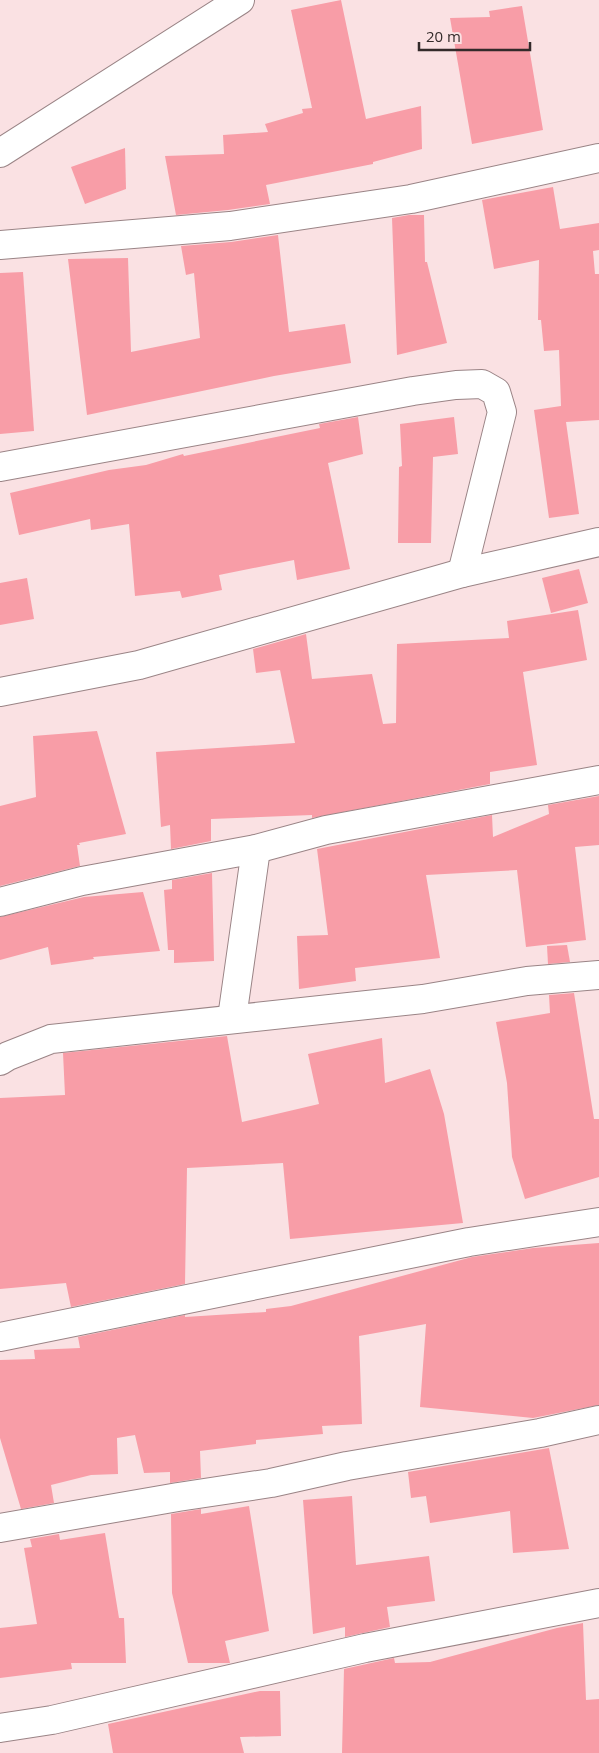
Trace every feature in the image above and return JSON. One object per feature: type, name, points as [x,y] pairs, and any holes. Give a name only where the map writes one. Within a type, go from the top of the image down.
[{"type":"street","points":[[0,153],[240,0]]},
{"type":"street","points":[[0,245],[240,224],[411,199],[599,158]]},
{"type":"street","points":[[0,467],[413,391],[456,385],[482,384],[496,392],[502,412],[462,574]]},
{"type":"street","points":[[0,692],[139,665],[462,574],[599,542]]},
{"type":"street","points":[[0,902],[82,881],[256,849],[326,830],[599,780]]},
{"type":"street","points":[[232,1018],[256,849]]},
{"type":"street","points":[[0,1061],[51,1039],[232,1018],[423,999],[528,981],[599,975]]},
{"type":"street","points":[[0,1337],[469,1242],[599,1222]]},
{"type":"street","points":[[0,1528],[271,1483],[347,1466],[540,1433],[599,1420]]},
{"type":"street","points":[[0,1728],[52,1720],[365,1648],[599,1603]]},
{"type":"building","points":[[341,0],[366,119],[421,106],[422,149],[373,162],[373,164],[266,185],[270,204],[176,215],[165,156],[224,154],[223,135],[268,132],[265,124],[303,113],[302,109],[312,108],[291,10]]},
{"type":"building","points":[[522,6],[543,130],[472,144],[450,18],[490,17],[489,11]]},
{"type":"building","points":[[125,148],[126,189],[85,204],[71,167]]},
{"type":"building","points":[[553,187],[560,229],[599,223],[599,250],[593,251],[595,274],[599,274],[599,420],[566,422],[579,514],[549,518],[534,410],[561,406],[559,350],[544,351],[541,320],[538,320],[539,260],[494,269],[482,200]]},
{"type":"building","points":[[424,215],[425,262],[427,262],[447,343],[397,355],[392,218]]},
{"type":"building","points":[[278,235],[289,332],[345,324],[351,363],[274,376],[87,415],[68,259],[128,258],[131,352],[200,338],[194,273],[186,275],[181,246],[231,242]]},
{"type":"building","points":[[23,272],[34,431],[0,434],[0,273]]},
{"type":"building","points":[[358,417],[363,454],[328,463],[350,569],[297,580],[294,560],[219,575],[222,590],[182,598],[180,591],[135,596],[129,524],[91,530],[90,519],[19,535],[10,493],[109,470],[146,465],[183,454],[184,456],[320,428],[319,424]]},
{"type":"building","points":[[454,417],[458,454],[433,457],[431,543],[398,543],[399,467],[402,466],[400,424]]},
{"type":"building","points":[[579,569],[588,603],[551,613],[542,578]]},
{"type":"building","points":[[27,578],[34,619],[0,625],[0,583]]},
{"type":"building","points":[[578,610],[587,660],[523,672],[537,765],[490,772],[490,784],[312,818],[312,815],[211,819],[211,841],[171,849],[170,825],[161,827],[156,752],[295,743],[280,670],[256,673],[253,649],[306,634],[312,679],[372,674],[383,724],[396,723],[397,644],[509,638],[507,621]]},
{"type":"building","points":[[97,731],[126,834],[79,843],[80,845],[77,845],[80,866],[0,886],[0,806],[36,797],[33,736]]},
{"type":"building","points":[[599,796],[599,845],[575,847],[586,940],[526,947],[517,870],[426,875],[440,958],[355,968],[356,981],[299,989],[297,936],[328,935],[317,849],[492,815],[493,837],[549,814],[548,805]]},
{"type":"building","points":[[212,873],[214,961],[174,963],[174,950],[168,950],[164,890],[172,889],[172,880]]},
{"type":"building","points":[[143,892],[160,951],[93,957],[94,959],[51,965],[48,947],[0,960],[0,917],[84,897]]},
{"type":"building","points":[[567,945],[570,962],[548,964],[547,946]]},
{"type":"building","points":[[574,993],[594,1119],[599,1119],[599,1177],[525,1199],[512,1157],[507,1083],[496,1022],[550,1013],[549,995]]},
{"type":"building","points":[[227,1036],[242,1122],[319,1104],[308,1054],[382,1038],[385,1083],[430,1069],[444,1114],[463,1223],[290,1239],[283,1163],[187,1168],[185,1284],[71,1307],[66,1283],[0,1289],[0,1098],[65,1095],[63,1053]]},
{"type":"building","points":[[599,1243],[599,1405],[533,1418],[420,1407],[426,1324],[359,1336],[362,1424],[322,1426],[323,1434],[256,1440],[256,1444],[200,1451],[201,1478],[170,1483],[170,1472],[144,1473],[135,1435],[117,1438],[118,1474],[91,1475],[51,1485],[54,1503],[21,1509],[0,1438],[0,1360],[35,1359],[34,1350],[80,1348],[78,1337],[185,1315],[185,1317],[266,1312],[266,1309],[291,1306],[472,1257],[533,1248]]},
{"type":"building","points":[[549,1448],[569,1549],[513,1553],[510,1511],[430,1523],[426,1496],[411,1498],[408,1472]]},
{"type":"building","points":[[352,1496],[356,1565],[429,1556],[435,1601],[387,1607],[390,1627],[345,1637],[345,1627],[313,1634],[303,1500]]},
{"type":"building","points":[[249,1506],[269,1631],[225,1641],[230,1663],[188,1663],[172,1593],[171,1514],[201,1509],[201,1514]]},
{"type":"building","points":[[105,1533],[119,1618],[124,1618],[126,1663],[71,1663],[72,1669],[0,1678],[0,1628],[37,1624],[24,1548],[32,1547],[30,1539],[59,1534],[60,1540]]},
{"type":"building","points":[[583,1623],[586,1700],[599,1699],[599,1753],[342,1753],[344,1669],[394,1658],[395,1663],[430,1662],[557,1628]]},
{"type":"building","points":[[260,1691],[280,1691],[281,1736],[240,1737],[244,1753],[113,1753],[108,1724]]}]
